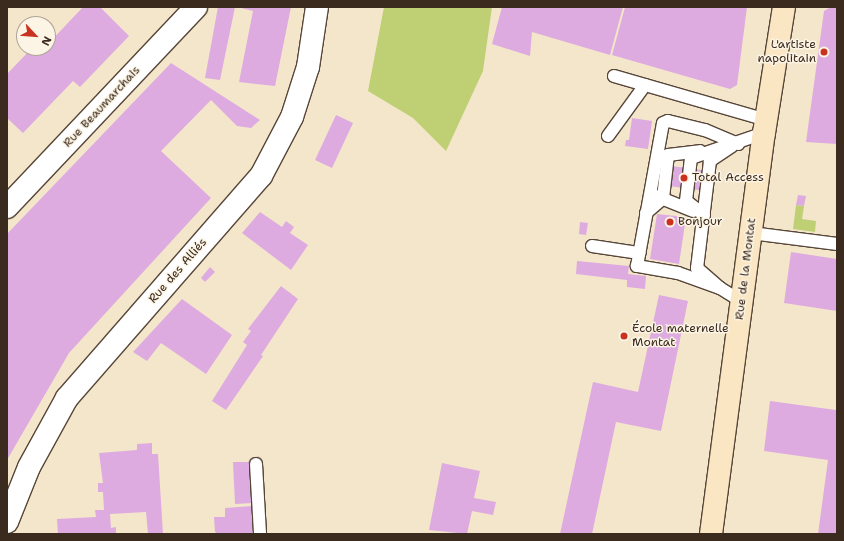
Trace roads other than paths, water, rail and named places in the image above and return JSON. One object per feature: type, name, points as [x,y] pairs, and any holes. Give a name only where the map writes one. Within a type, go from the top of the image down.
[{"type":"main road","name":"Rue de la Montat","points":[[711,534],[750,233],[784,7]]},
{"type":"main road","points":[[780,28],[800,7]]},
{"type":"street","name":"Rue Beaumarchais","points":[[7,207],[196,7]]},
{"type":"street","name":"Rue des Alliés","points":[[7,522],[29,468],[67,398],[261,176],[292,117],[308,67],[317,7]]},
{"type":"lane","points":[[614,76],[645,85],[765,127]]},
{"type":"lane","points":[[608,136],[645,85]]},
{"type":"lane","points":[[657,197],[660,132],[666,121],[705,130],[735,145]]},
{"type":"lane","points":[[742,302],[720,288],[697,268],[710,161],[765,127]]},
{"type":"lane","points":[[720,288],[678,273],[637,266],[645,213],[657,197],[668,155],[735,145]]},
{"type":"lane","points":[[704,215],[686,201],[691,158],[735,145]]},
{"type":"lane","points":[[657,197],[704,215]]},
{"type":"lane","points":[[750,233],[837,244]]},
{"type":"lane","points":[[592,246],[639,253]]},
{"type":"lane","points":[[256,464],[260,534]]},
{"type":"place","name":"L'artiste napolitain","points":[[824,52]]},
{"type":"place","name":"Total Access","points":[[684,178]]},
{"type":"place","name":"Bonjour","points":[[670,222]]},
{"type":"place","name":"École maternelle Montat","points":[[624,336]]}]
